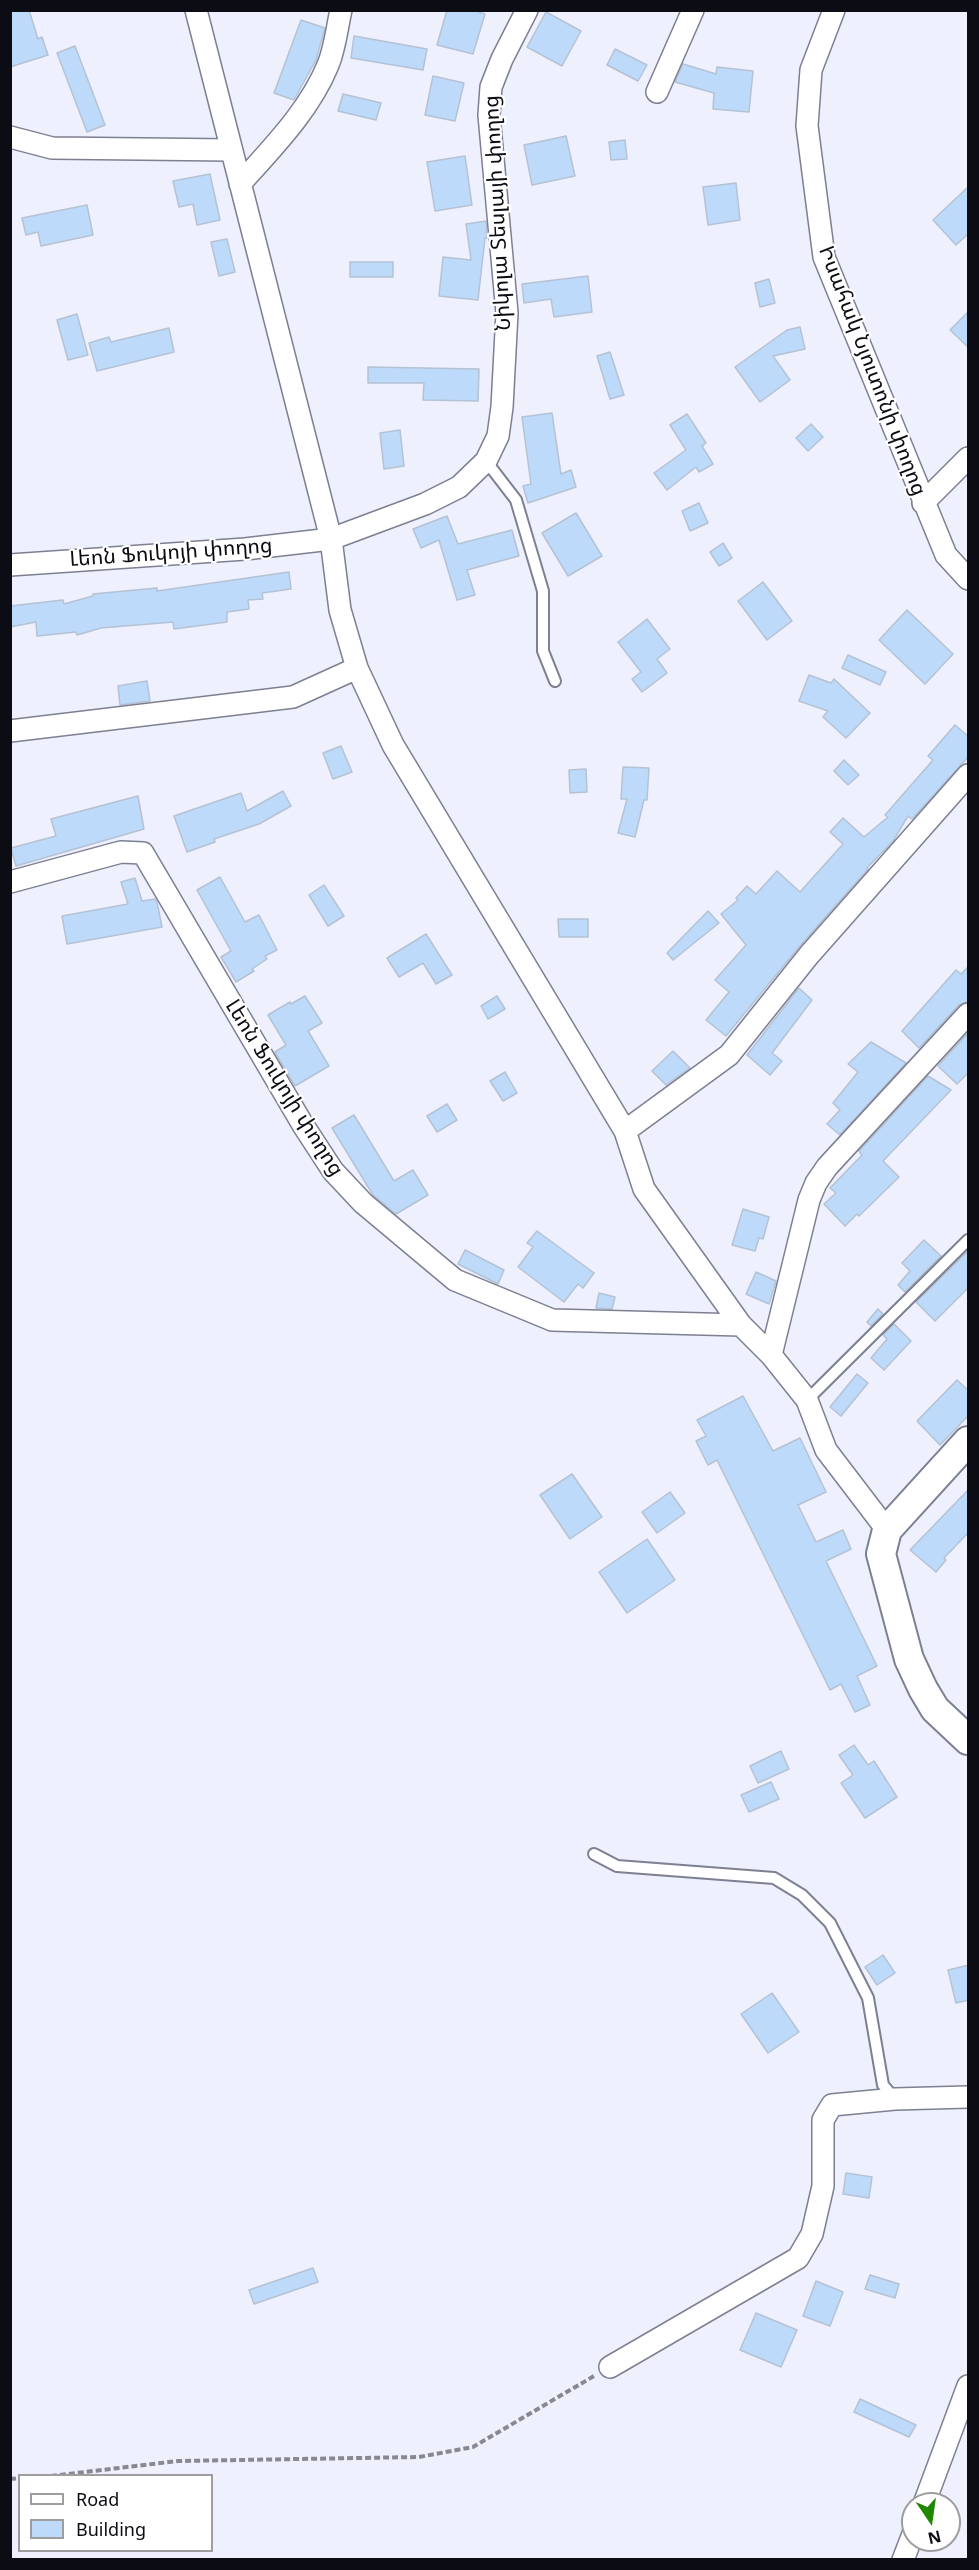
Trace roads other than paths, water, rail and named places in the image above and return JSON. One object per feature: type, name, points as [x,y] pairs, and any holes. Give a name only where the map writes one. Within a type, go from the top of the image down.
[{"type":"main road","points":[[969,1441],[887,1530],[881,1554],[909,1659],[935,1709],[969,1740]]},
{"type":"street","points":[[196,10],[331,539],[340,610],[357,668],[393,745],[626,1131],[645,1189],[741,1325],[771,1355],[807,1400],[826,1450],[887,1530]]},
{"type":"street","points":[[240,184],[290,127],[312,96],[329,63],[341,10]]},
{"type":"street","name":"Նիկոլա Տեսլայի փողոց","points":[[331,539],[425,504],[459,487],[486,461],[498,436],[507,313],[489,116],[491,87],[502,59],[527,10]]},
{"type":"street","points":[[657,92],[693,10]]},
{"type":"street","name":"Իսահակ Նյուտոնի փողոց","points":[[834,10],[811,70],[807,126],[824,257],[945,555],[969,579]]},
{"type":"street","points":[[10,138],[52,148],[231,150]]},
{"type":"street","points":[[923,503],[969,458]]},
{"type":"street","name":"Լեոն Ֆուկոյի փողոց","points":[[10,565],[245,549],[331,539]]},
{"type":"street","points":[[10,731],[293,697],[357,668]]},
{"type":"street","points":[[626,1131],[729,1055],[809,955],[969,775]]},
{"type":"street","name":"Լեոն Ֆուկոյի փողոց","points":[[10,882],[120,852],[143,853],[303,1125],[333,1171],[363,1203],[455,1280],[552,1320],[741,1325]]},
{"type":"street","points":[[771,1355],[809,1200],[816,1183],[827,1167],[969,1014]]},
{"type":"street","points":[[610,2367],[798,2258],[812,2234],[823,2186],[823,2120],[832,2105],[895,2099],[969,2097]]},
{"type":"street","points":[[929,2492],[969,2386]]},
{"type":"lane","points":[[486,461],[516,500],[543,591],[543,651],[555,681]]},
{"type":"lane","points":[[807,1400],[969,1240]]},
{"type":"lane","points":[[594,1854],[617,1866],[774,1878],[802,1895],[830,1923],[868,1998],[883,2085],[895,2099]]}]
